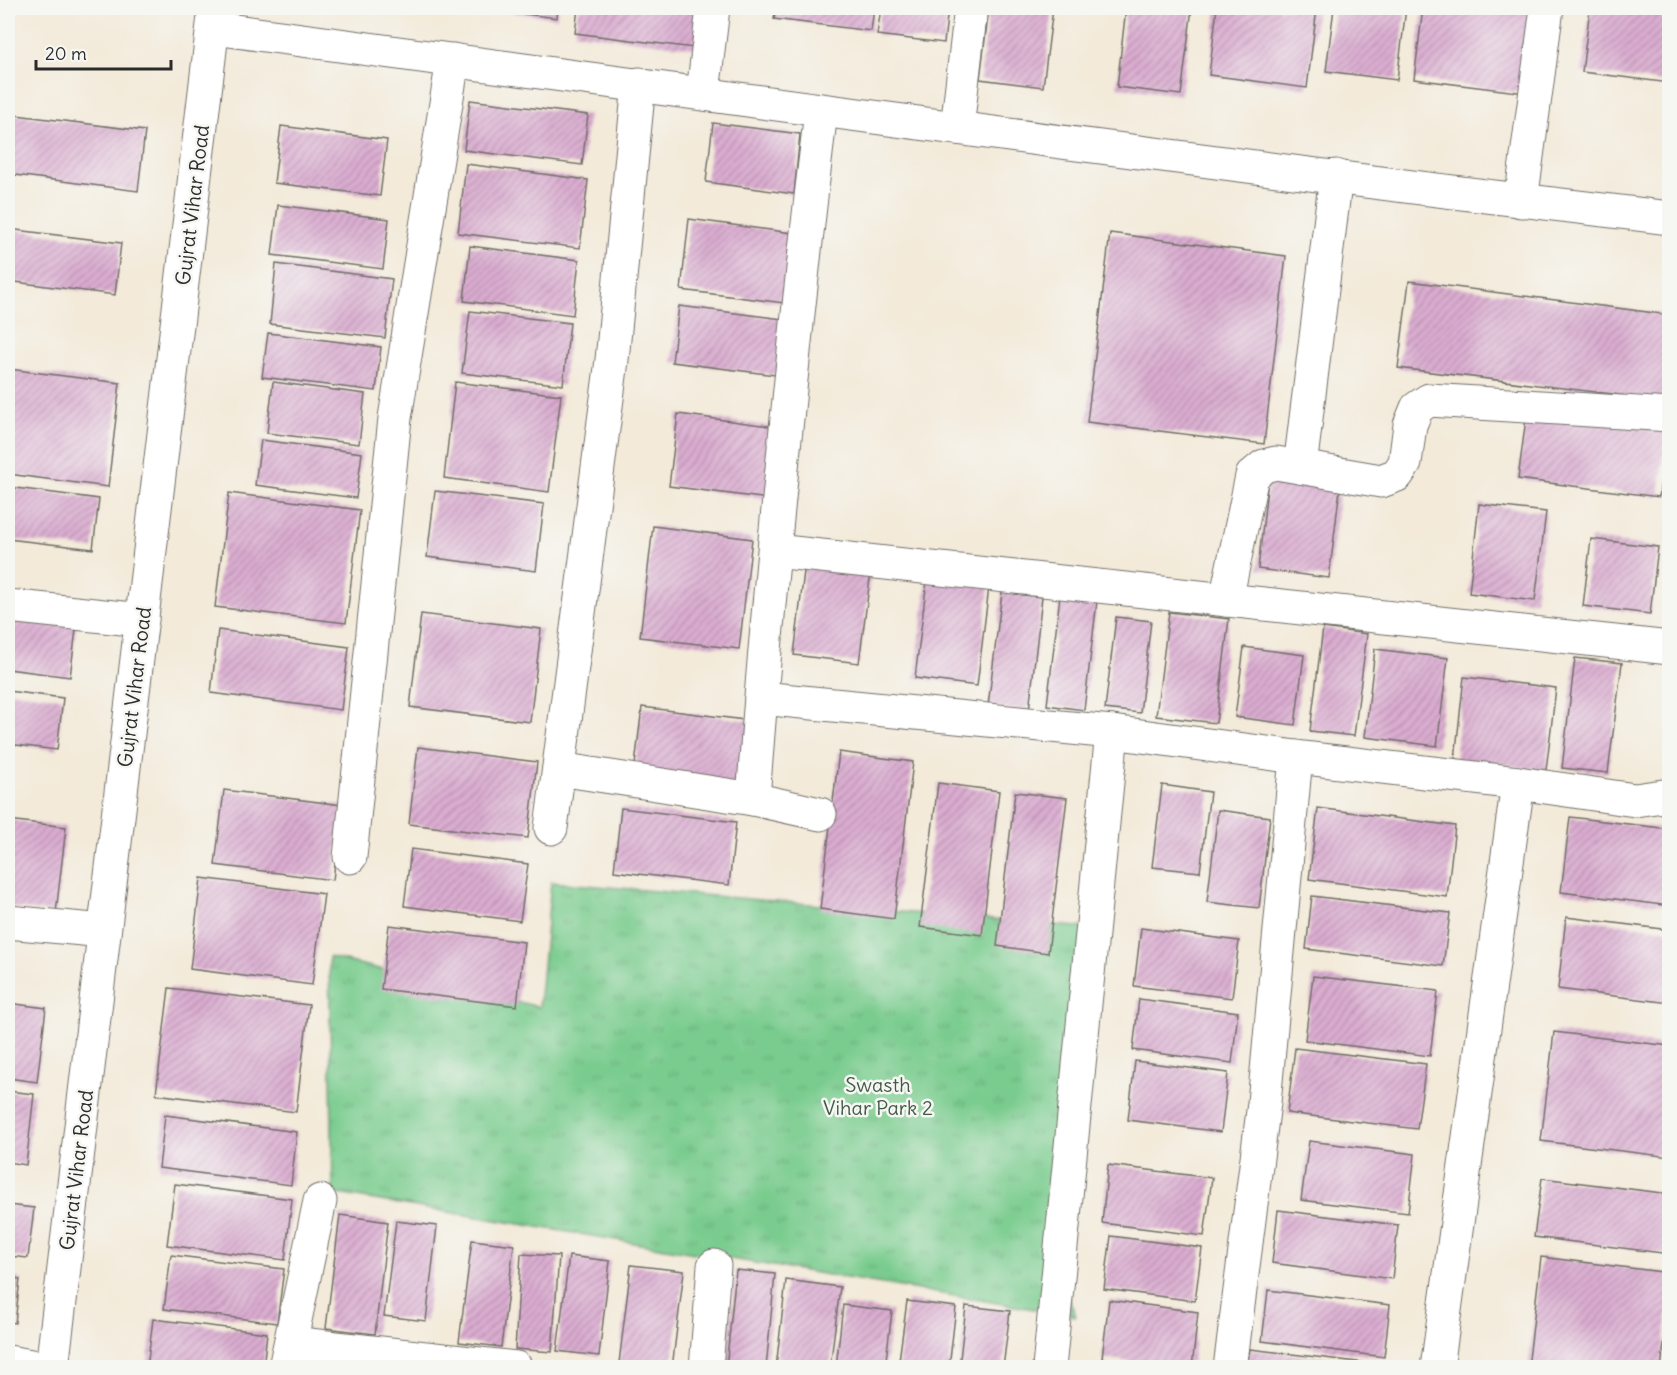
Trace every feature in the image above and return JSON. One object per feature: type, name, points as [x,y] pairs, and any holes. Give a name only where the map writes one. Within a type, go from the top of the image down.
[{"type":"street","points":[[703,93],[713,8]]},
{"type":"street","points":[[957,128],[971,8]]},
{"type":"street","points":[[1521,201],[1547,8]]},
{"type":"street","points":[[214,18],[453,60],[821,111],[1670,218]]},
{"type":"street","name":"Gujrat Vihar Road","points":[[52,1368],[214,18]]},
{"type":"street","points":[[350,856],[395,418],[453,60]]},
{"type":"street","points":[[551,828],[612,360],[639,84]]},
{"type":"street","points":[[753,799],[800,291],[821,111]]},
{"type":"street","points":[[1300,467],[1336,176]]},
{"type":"street","points":[[1226,600],[1252,476],[1264,466],[1276,463],[1381,481],[1397,475],[1405,463],[1410,425],[1417,408],[1429,400],[1670,415]]},
{"type":"street","points":[[775,551],[1670,648]]},
{"type":"street","points":[[8,606],[142,620]]},
{"type":"street","points":[[761,698],[1112,732],[1635,800],[1670,795]]},
{"type":"street","points":[[1049,1368],[1112,732]]},
{"type":"street","points":[[1230,1368],[1264,1103],[1296,757]]},
{"type":"street","points":[[559,769],[753,799],[820,814]]},
{"type":"street","points":[[1437,1368],[1518,783]]},
{"type":"street","points":[[8,922],[104,931]]},
{"type":"street","points":[[320,1201],[288,1355],[516,1368]]},
{"type":"street","points":[[706,1368],[714,1266]]},
{"type":"street","points":[[8,1362],[43,1368]]},
{"type":"green space","name":"Swasth Vihar Park 2","points":[[551,882],[1089,928],[1051,1254],[1076,1316],[333,1193],[329,957],[539,1007]]},
{"type":"building","points":[[501,8],[558,8],[557,18],[500,11]]},
{"type":"building","points":[[578,8],[708,8],[702,49],[575,33]]},
{"type":"building","points":[[776,8],[874,8],[871,31],[774,19]]},
{"type":"building","points":[[881,8],[948,8],[944,43],[877,35]]},
{"type":"building","points":[[989,8],[1053,8],[1043,87],[980,79]]},
{"type":"building","points":[[1126,8],[1192,8],[1181,95],[1117,87]]},
{"type":"building","points":[[1217,8],[1317,8],[1307,88],[1209,75]]},
{"type":"building","points":[[1334,8],[1406,8],[1397,80],[1326,71]]},
{"type":"building","points":[[1423,8],[1535,8],[1525,93],[1414,79]]},
{"type":"building","points":[[1590,8],[1670,8],[1670,83],[1582,72]]},
{"type":"building","points":[[470,100],[588,115],[582,165],[464,150]]},
{"type":"building","points":[[8,114],[145,131],[138,191],[8,174]]},
{"type":"building","points":[[713,123],[800,134],[794,194],[706,182]]},
{"type":"building","points":[[281,126],[387,140],[380,196],[274,183]]},
{"type":"building","points":[[466,164],[588,180],[580,248],[458,233]]},
{"type":"building","points":[[278,205],[389,219],[383,269],[272,255]]},
{"type":"building","points":[[689,219],[792,233],[784,303],[681,290]]},
{"type":"building","points":[[8,229],[121,243],[115,295],[8,281]]},
{"type":"building","points":[[1110,233],[1286,256],[1264,444],[1087,422]]},
{"type":"building","points":[[470,246],[579,260],[573,315],[464,301]]},
{"type":"building","points":[[276,264],[392,279],[385,338],[270,324]]},
{"type":"building","points":[[1409,281],[1670,315],[1670,401],[1398,368]]},
{"type":"building","points":[[679,306],[790,320],[783,376],[672,362]]},
{"type":"building","points":[[470,311],[570,323],[563,385],[462,373]]},
{"type":"building","points":[[268,333],[381,347],[376,391],[262,377]]},
{"type":"building","points":[[8,369],[120,383],[108,487],[8,474]]},
{"type":"building","points":[[273,382],[365,394],[359,444],[267,433]]},
{"type":"building","points":[[455,382],[561,395],[549,492],[444,478]]},
{"type":"building","points":[[1527,411],[1667,428],[1659,497],[1518,479]]},
{"type":"building","points":[[678,414],[784,428],[776,500],[669,486]]},
{"type":"building","points":[[261,440],[362,453],[356,498],[255,485]]},
{"type":"building","points":[[1268,479],[1340,488],[1329,578],[1258,569]]},
{"type":"building","points":[[8,487],[99,499],[93,549],[8,539]]},
{"type":"building","points":[[435,491],[544,504],[536,571],[427,557]]},
{"type":"building","points":[[229,493],[360,510],[346,623],[215,607]]},
{"type":"building","points":[[1479,504],[1546,512],[1535,601],[1469,593]]},
{"type":"building","points":[[653,526],[752,539],[739,649],[640,637]]},
{"type":"building","points":[[1591,539],[1658,547],[1650,614],[1583,606]]},
{"type":"building","points":[[805,563],[871,571],[859,663],[794,655]]},
{"type":"building","points":[[927,580],[989,587],[977,686],[915,678]]},
{"type":"building","points":[[1002,592],[1042,597],[1029,711],[988,706]]},
{"type":"building","points":[[1060,596],[1097,601],[1084,710],[1047,705]]},
{"type":"building","points":[[1169,612],[1229,619],[1216,723],[1156,716]]},
{"type":"building","points":[[8,613],[77,622],[70,677],[8,669]]},
{"type":"building","points":[[421,614],[541,629],[530,722],[410,707]]},
{"type":"building","points":[[1116,617],[1151,621],[1140,713],[1105,709]]},
{"type":"building","points":[[1323,628],[1367,634],[1354,736],[1310,731]]},
{"type":"building","points":[[218,630],[349,647],[341,710],[211,693]]},
{"type":"building","points":[[1244,647],[1304,655],[1295,725],[1235,717]]},
{"type":"building","points":[[1375,649],[1448,658],[1437,746],[1365,737]]},
{"type":"building","points":[[1575,658],[1622,663],[1608,773],[1562,768]]},
{"type":"building","points":[[1464,677],[1556,688],[1546,770],[1455,759]]},
{"type":"building","points":[[8,691],[63,698],[57,750],[8,744]]},
{"type":"building","points":[[642,707],[752,721],[743,786],[634,773]]},
{"type":"building","points":[[418,747],[537,762],[528,838],[409,824]]},
{"type":"building","points":[[839,752],[913,762],[894,919],[820,909]]},
{"type":"building","points":[[938,783],[999,791],[982,935],[920,927]]},
{"type":"building","points":[[1162,785],[1210,792],[1200,872],[1152,867]]},
{"type":"building","points":[[224,790],[342,805],[333,880],[215,865]]},
{"type":"building","points":[[1015,792],[1067,798],[1048,953],[997,946]]},
{"type":"building","points":[[621,808],[736,822],[729,885],[614,871]]},
{"type":"building","points":[[1318,808],[1455,826],[1447,897],[1309,879]]},
{"type":"building","points":[[1218,810],[1270,817],[1259,908],[1207,902]]},
{"type":"building","points":[[1570,817],[1670,829],[1670,906],[1561,892]]},
{"type":"building","points":[[8,820],[66,827],[56,913],[8,907]]},
{"type":"building","points":[[411,849],[528,864],[520,921],[404,906]]},
{"type":"building","points":[[201,878],[324,894],[312,985],[190,969]]},
{"type":"building","points":[[1312,896],[1450,913],[1443,966],[1306,949]]},
{"type":"building","points":[[1566,917],[1670,930],[1670,1003],[1558,989]]},
{"type":"building","points":[[389,925],[524,942],[517,1006],[381,989]]},
{"type":"building","points":[[1141,928],[1239,941],[1232,998],[1134,986]]},
{"type":"building","points":[[1313,976],[1438,991],[1430,1056],[1305,1040]]},
{"type":"building","points":[[169,988],[309,1005],[296,1112],[156,1094]]},
{"type":"building","points":[[1139,999],[1238,1012],[1232,1063],[1133,1050]]},
{"type":"building","points":[[8,1003],[46,1008],[37,1082],[8,1078]]},
{"type":"building","points":[[1554,1032],[1670,1046],[1670,1157],[1541,1141]]},
{"type":"building","points":[[1295,1048],[1426,1064],[1417,1129],[1287,1113]]},
{"type":"building","points":[[1135,1061],[1228,1073],[1221,1132],[1128,1120]]},
{"type":"building","points":[[8,1091],[34,1094],[26,1165],[8,1162]]},
{"type":"building","points":[[165,1115],[297,1132],[291,1185],[159,1168]]},
{"type":"building","points":[[1309,1141],[1415,1154],[1408,1213],[1301,1200]]},
{"type":"building","points":[[1108,1165],[1212,1178],[1204,1236],[1102,1223]]},
{"type":"building","points":[[1542,1178],[1670,1194],[1670,1254],[1534,1237]]},
{"type":"building","points":[[175,1184],[292,1199],[285,1260],[167,1245]]},
{"type":"building","points":[[8,1205],[34,1208],[28,1258],[8,1256]]},
{"type":"building","points":[[1278,1210],[1398,1225],[1392,1279],[1272,1263]]},
{"type":"building","points":[[340,1215],[388,1222],[375,1334],[326,1328]]},
{"type":"building","points":[[396,1221],[437,1226],[426,1321],[384,1316]]},
{"type":"building","points":[[1111,1236],[1202,1248],[1195,1301],[1104,1289]]},
{"type":"building","points":[[472,1240],[514,1245],[501,1347],[459,1342]]},
{"type":"building","points":[[521,1254],[559,1256],[552,1352],[515,1349]]},
{"type":"building","points":[[171,1255],[284,1269],[277,1323],[164,1309]]},
{"type":"building","points":[[569,1256],[610,1261],[599,1356],[557,1351]]},
{"type":"building","points":[[1541,1257],[1670,1273],[1670,1296],[1661,1368],[1528,1368]]},
{"type":"building","points":[[631,1265],[684,1271],[672,1368],[619,1363]]},
{"type":"building","points":[[736,1270],[775,1274],[766,1368],[726,1368]]},
{"type":"building","points":[[8,1277],[20,1279],[15,1323],[8,1322]]},
{"type":"building","points":[[786,1280],[840,1287],[830,1368],[776,1368]]},
{"type":"building","points":[[1268,1290],[1390,1305],[1384,1357],[1262,1341]]},
{"type":"building","points":[[1109,1300],[1198,1312],[1192,1368],[1173,1368],[1102,1358]]},
{"type":"building","points":[[907,1301],[956,1307],[949,1368],[898,1368]]},
{"type":"building","points":[[843,1305],[892,1311],[885,1368],[836,1368]]},
{"type":"building","points":[[966,1306],[1010,1311],[1003,1368],[959,1368]]},
{"type":"building","points":[[153,1319],[267,1333],[263,1368],[147,1368]]},
{"type":"building","points":[[1250,1349],[1390,1366],[1390,1368],[1247,1368]]}]
